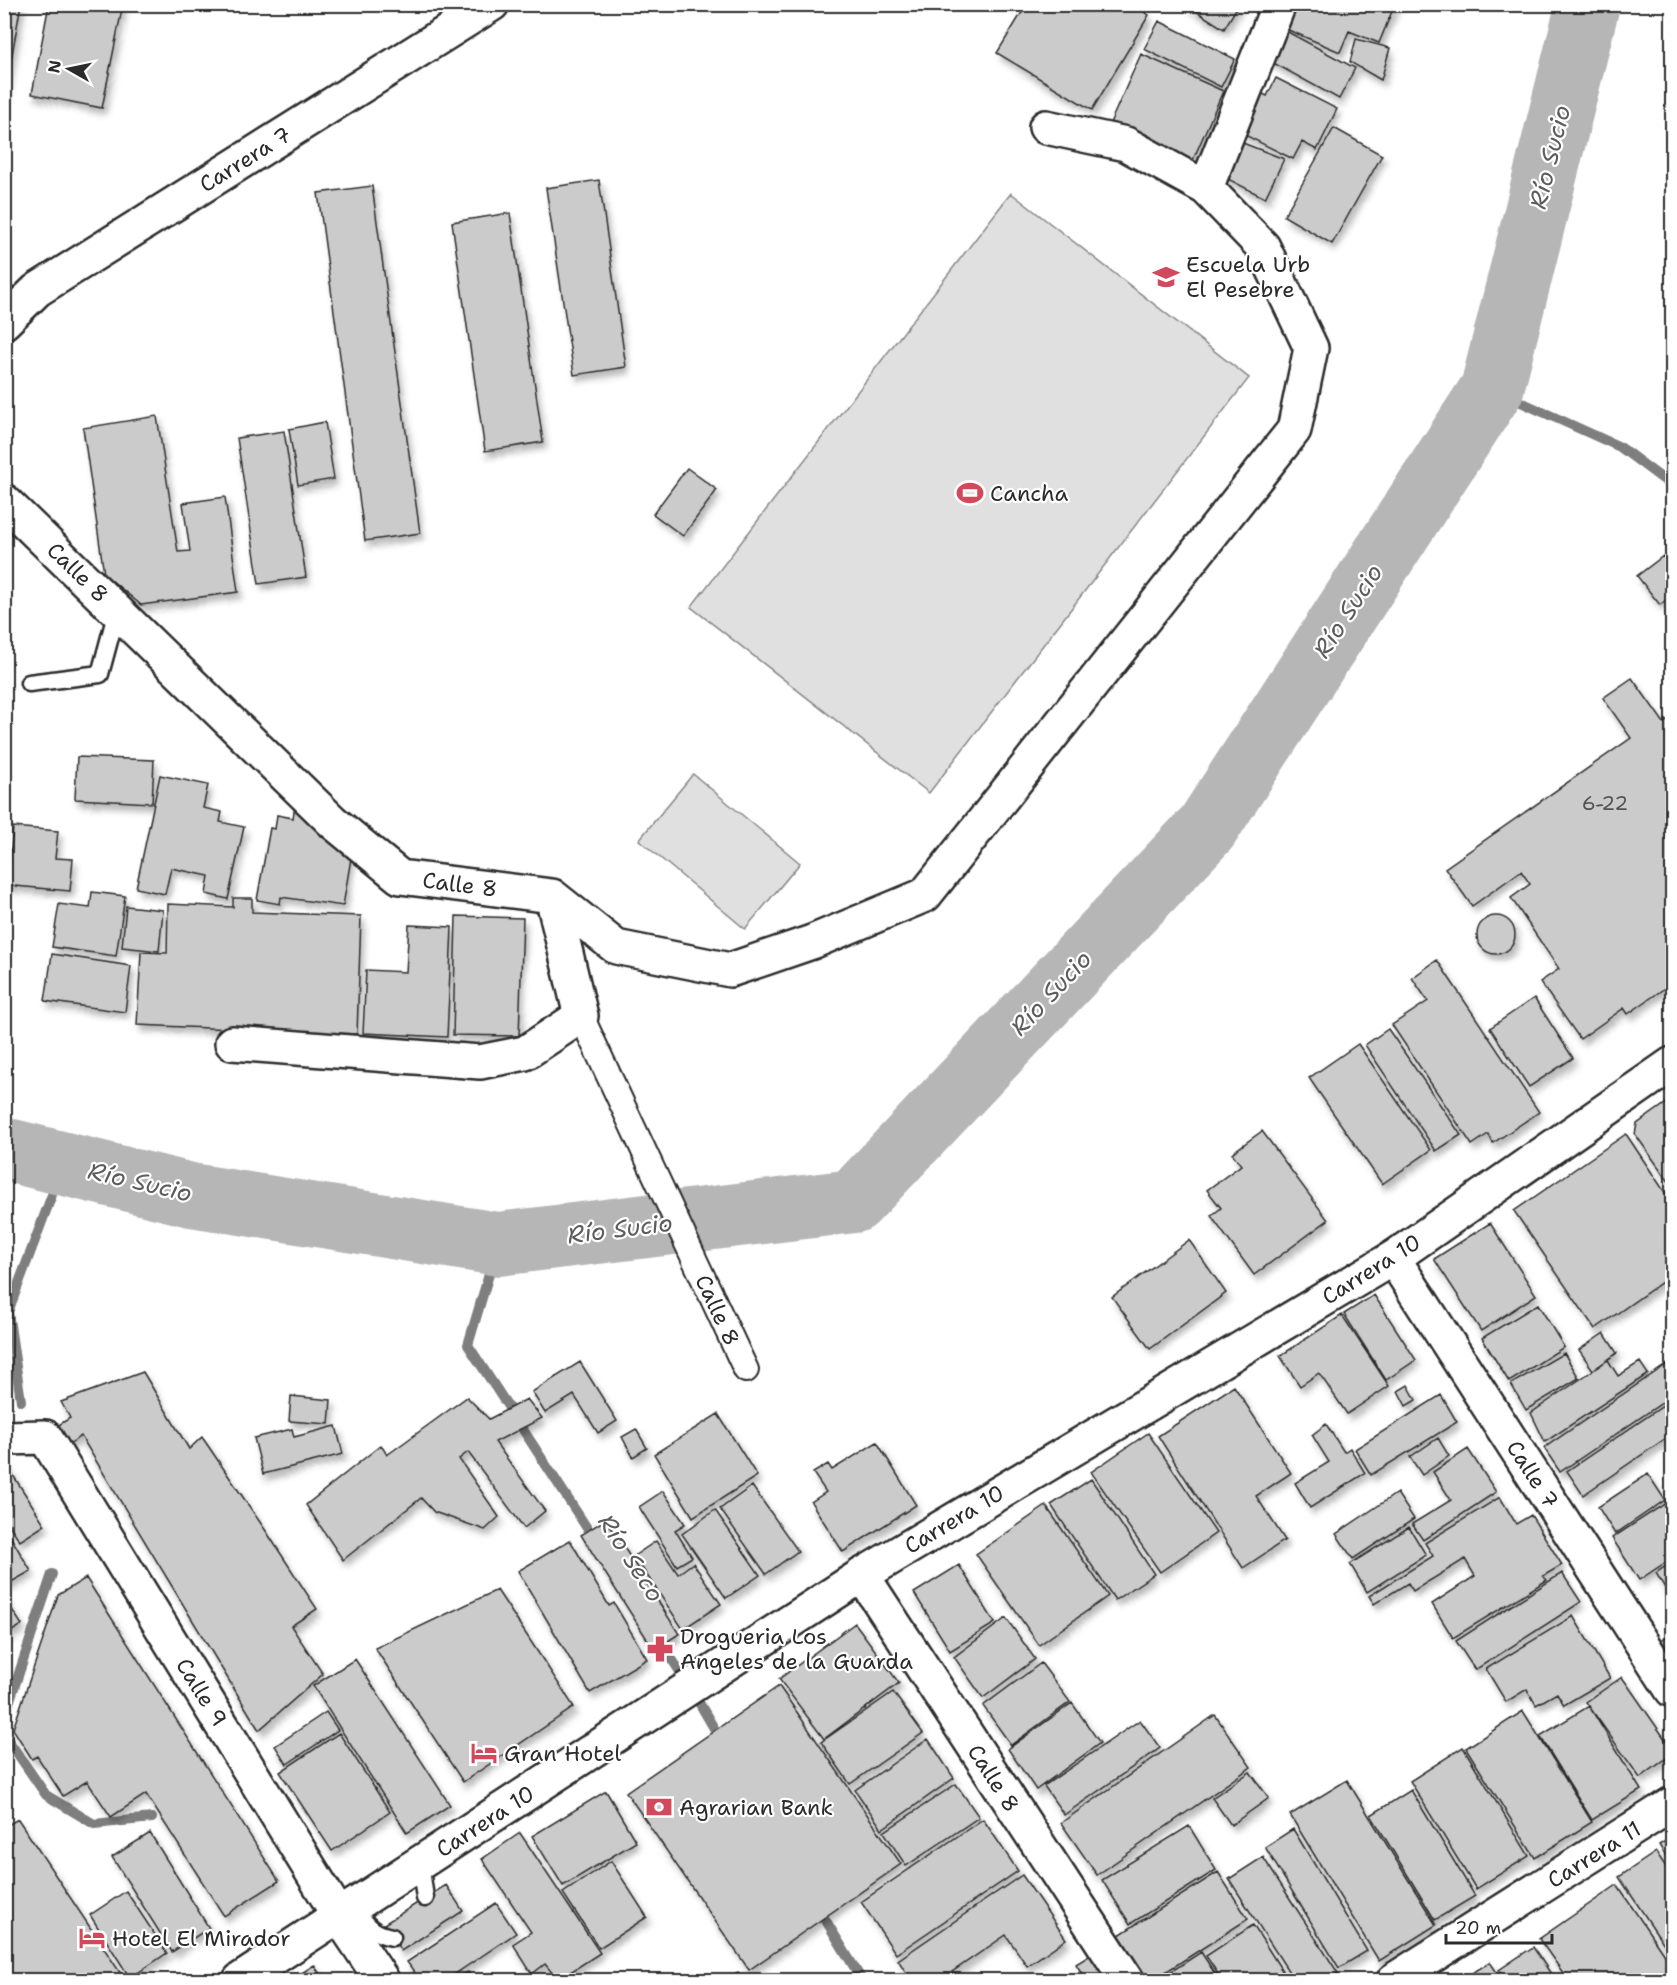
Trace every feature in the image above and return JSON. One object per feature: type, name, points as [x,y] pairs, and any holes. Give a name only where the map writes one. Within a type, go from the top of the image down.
[{"type":"street","name":"Carrera 7","points":[[4,322],[37,290],[492,4]]},
{"type":"street","points":[[1206,188],[1279,4]]},
{"type":"street","points":[[552,896],[616,947],[730,970],[813,942],[925,895],[1294,430],[1311,348],[1263,247],[1206,188],[1126,144],[1046,127]]},
{"type":"street","points":[[4,300],[37,290]]},
{"type":"street","name":"Calle 8","points":[[4,501],[333,822],[400,877],[552,896],[581,1016],[746,1370]]},
{"type":"street","points":[[232,1043],[480,1062],[525,1053],[581,1016]]},
{"type":"street","name":"Carrera 10","points":[[240,1980],[862,1575],[1393,1258],[1672,1064]]},
{"type":"street","name":"Calle 7","points":[[1393,1258],[1672,1690]]},
{"type":"street","name":"Calle 9","points":[[4,1438],[45,1437],[346,1911],[375,1971]]},
{"type":"street","name":"Calle 8","points":[[862,1575],[1127,1980]]},
{"type":"street","name":"Carrera 11","points":[[1394,1980],[1672,1804]]},
{"type":"lane","points":[[29,683],[100,674],[117,611]]},
{"type":"lane","points":[[420,1863],[425,1898]]},
{"type":"shaded area","name":"Cancha","points":[[1011,193],[1249,378],[929,793],[691,607]]},
{"type":"shaded area","points":[[693,774],[800,863],[745,929],[639,840]]},
{"type":"building","points":[[4,4],[21,4],[4,100]]},
{"type":"building","points":[[49,4],[123,4],[102,108],[32,94]]},
{"type":"building","points":[[1027,4],[1132,4],[1149,15],[1092,110],[997,53]]},
{"type":"building","points":[[1185,4],[1239,4],[1224,29]]},
{"type":"building","points":[[1288,4],[1395,4],[1379,43],[1349,31],[1340,52],[1279,26]]},
{"type":"building","points":[[1159,21],[1235,59],[1221,87],[1144,49]]},
{"type":"building","points":[[1284,30],[1355,68],[1339,99],[1268,60]]},
{"type":"building","points":[[1356,39],[1390,48],[1381,80],[1350,62]]},
{"type":"building","points":[[1141,54],[1223,91],[1193,160],[1110,123]]},
{"type":"building","points":[[1276,78],[1337,109],[1317,150],[1302,142],[1293,159],[1239,132],[1259,92],[1267,96]]},
{"type":"building","points":[[1334,128],[1382,155],[1332,244],[1284,216]]},
{"type":"building","points":[[1235,140],[1284,159],[1265,198],[1222,176]]},
{"type":"building","points":[[599,180],[626,367],[574,375],[546,188]]},
{"type":"building","points":[[372,186],[420,533],[365,541],[318,193]]},
{"type":"building","points":[[510,213],[543,442],[485,451],[452,222]]},
{"type":"building","points":[[157,416],[178,552],[190,551],[183,503],[225,497],[238,592],[141,605],[104,574],[83,428]]},
{"type":"building","points":[[325,422],[334,479],[298,485],[289,429]]},
{"type":"building","points":[[284,431],[306,577],[259,584],[237,438]]},
{"type":"building","points":[[687,468],[717,490],[683,536],[653,514]]},
{"type":"building","points":[[1663,556],[1672,568],[1672,595],[1660,605],[1637,576]]},
{"type":"building","points":[[1632,678],[1664,723],[1672,717],[1672,983],[1628,1014],[1624,1008],[1580,1039],[1540,982],[1559,969],[1511,898],[1530,884],[1521,871],[1472,906],[1445,868],[1631,738],[1603,698]]},
{"type":"building","points":[[77,757],[154,760],[152,803],[75,799]]},
{"type":"building","points":[[160,775],[208,785],[203,808],[222,812],[220,822],[244,827],[228,899],[206,894],[209,876],[171,868],[165,894],[136,888]]},
{"type":"building","points":[[295,805],[353,846],[343,906],[281,897],[280,904],[257,900],[270,828],[275,829],[277,815],[293,818]]},
{"type":"building","points":[[13,827],[58,831],[55,858],[73,859],[70,891],[4,885],[4,867],[9,867]]},
{"type":"building","points":[[92,892],[125,896],[116,956],[52,947],[59,904],[90,908]]},
{"type":"building","points":[[233,898],[252,898],[252,912],[361,916],[357,1034],[137,1025],[141,952],[167,953],[168,904],[233,907]]},
{"type":"building","points":[[126,906],[163,910],[159,951],[122,947]]},
{"type":"building","points":[[456,916],[523,918],[519,1036],[453,1035]]},
{"type":"building","points":[[1496,916],[1510,921],[1515,935],[1510,949],[1496,954],[1482,949],[1477,935],[1482,921]]},
{"type":"building","points":[[409,925],[452,927],[447,1037],[363,1033],[366,970],[406,972]]},
{"type":"building","points":[[52,954],[131,966],[125,1012],[45,1001]]},
{"type":"building","points":[[1437,960],[1539,1112],[1493,1143],[1488,1134],[1472,1145],[1392,1025],[1428,1001],[1412,978]]},
{"type":"building","points":[[1534,998],[1573,1058],[1529,1087],[1490,1028]]},
{"type":"building","points":[[1388,1029],[1461,1135],[1436,1151],[1365,1045]]},
{"type":"building","points":[[1358,1044],[1431,1150],[1382,1184],[1309,1078]]},
{"type":"building","points":[[1672,1099],[1672,1186],[1635,1134],[1637,1124]]},
{"type":"building","points":[[1262,1131],[1328,1220],[1254,1275],[1211,1216],[1221,1208],[1207,1190],[1241,1165],[1232,1153]]},
{"type":"building","points":[[1626,1134],[1672,1203],[1672,1275],[1595,1329],[1514,1211]]},
{"type":"building","points":[[1490,1223],[1536,1295],[1481,1331],[1434,1259]]},
{"type":"building","points":[[1189,1240],[1226,1293],[1150,1349],[1112,1297]]},
{"type":"building","points":[[1374,1295],[1416,1360],[1386,1380],[1344,1314]]},
{"type":"building","points":[[1538,1304],[1564,1347],[1509,1382],[1482,1338]]},
{"type":"building","points":[[1342,1315],[1389,1386],[1347,1414],[1319,1373],[1300,1386],[1280,1356]]},
{"type":"building","points":[[1604,1333],[1617,1353],[1593,1370],[1579,1350]]},
{"type":"building","points":[[1564,1353],[1579,1378],[1526,1410],[1511,1384]]},
{"type":"building","points":[[1608,1360],[1618,1376],[1640,1362],[1648,1374],[1545,1442],[1531,1413]]},
{"type":"building","points":[[1672,1361],[1672,1396],[1560,1472],[1544,1448]]},
{"type":"building","points":[[580,1362],[617,1421],[598,1433],[574,1395],[545,1413],[532,1392]]},
{"type":"building","points":[[143,1372],[189,1449],[202,1437],[317,1609],[291,1626],[323,1674],[259,1730],[81,1436],[69,1444],[57,1426],[70,1418],[61,1402]]},
{"type":"building","points":[[1408,1385],[1416,1400],[1406,1406],[1398,1391]]},
{"type":"building","points":[[1234,1386],[1291,1473],[1256,1496],[1285,1540],[1243,1568],[1158,1436]]},
{"type":"building","points":[[1441,1395],[1457,1422],[1371,1475],[1355,1449]]},
{"type":"building","points":[[291,1396],[331,1400],[329,1424],[289,1421]]},
{"type":"building","points":[[467,1397],[489,1419],[527,1399],[542,1418],[495,1442],[545,1511],[524,1528],[468,1452],[459,1459],[499,1517],[485,1530],[434,1512],[421,1498],[343,1560],[306,1505],[381,1445],[387,1455]]},
{"type":"building","points":[[1672,1400],[1672,1434],[1583,1495],[1567,1471]]},
{"type":"building","points":[[718,1414],[757,1476],[693,1517],[654,1454]]},
{"type":"building","points":[[1326,1424],[1344,1452],[1350,1448],[1365,1473],[1310,1508],[1295,1483],[1329,1462],[1312,1435]]},
{"type":"building","points":[[336,1426],[343,1454],[263,1474],[254,1438],[292,1429],[294,1437]]},
{"type":"building","points":[[636,1429],[647,1448],[633,1457],[622,1437]]},
{"type":"building","points":[[1148,1433],[1216,1533],[1160,1572],[1091,1472]]},
{"type":"building","points":[[1438,1438],[1449,1456],[1422,1475],[1410,1457]]},
{"type":"building","points":[[877,1442],[916,1505],[843,1552],[811,1502],[826,1492],[813,1473],[828,1464],[832,1470]]},
{"type":"building","points":[[1468,1449],[1496,1492],[1423,1540],[1412,1524],[1451,1500],[1433,1472]]},
{"type":"building","points":[[4,1461],[45,1525],[20,1541],[4,1517]]},
{"type":"building","points":[[1648,1474],[1665,1500],[1615,1534],[1598,1507]]},
{"type":"building","points":[[1091,1479],[1154,1574],[1115,1600],[1051,1505]]},
{"type":"building","points":[[752,1486],[798,1551],[766,1574],[720,1509]]},
{"type":"building","points":[[663,1491],[685,1524],[675,1530],[692,1557],[677,1566],[639,1507]]},
{"type":"building","points":[[1397,1493],[1414,1519],[1353,1559],[1336,1534]]},
{"type":"building","points":[[1500,1497],[1516,1524],[1531,1515],[1562,1565],[1543,1576],[1547,1580],[1453,1638],[1432,1604],[1475,1576],[1465,1559],[1413,1591],[1408,1583],[1374,1604],[1369,1596],[1433,1556],[1425,1543]]},
{"type":"building","points":[[1666,1503],[1672,1505],[1672,1558],[1639,1580],[1612,1538]]},
{"type":"building","points":[[1046,1506],[1108,1596],[1039,1645],[976,1554]]},
{"type":"building","points":[[715,1510],[760,1575],[726,1598],[682,1534]]},
{"type":"building","points":[[606,1519],[679,1634],[654,1650],[581,1535]]},
{"type":"building","points":[[4,1526],[31,1571],[4,1586]]},
{"type":"building","points":[[1409,1527],[1426,1555],[1367,1592],[1350,1564]]},
{"type":"building","points":[[570,1540],[609,1606],[614,1603],[647,1659],[590,1693],[518,1571]]},
{"type":"building","points":[[656,1541],[678,1574],[693,1563],[721,1604],[683,1629],[634,1556]]},
{"type":"building","points":[[1672,1562],[1672,1600],[1656,1573]]},
{"type":"building","points":[[959,1565],[995,1623],[950,1651],[914,1593]]},
{"type":"building","points":[[1562,1573],[1581,1602],[1475,1670],[1456,1641]]},
{"type":"building","points":[[86,1578],[279,1881],[224,1916],[146,1794],[111,1817],[87,1781],[63,1796],[37,1756],[32,1759],[13,1729],[58,1595]]},
{"type":"building","points":[[497,1590],[574,1707],[463,1782],[375,1648]]},
{"type":"building","points":[[4,1597],[22,1625],[4,1636]]},
{"type":"building","points":[[1573,1616],[1610,1678],[1564,1705],[1557,1693],[1536,1705],[1527,1689],[1506,1702],[1486,1669]]},
{"type":"building","points":[[1006,1618],[1035,1659],[983,1698],[954,1657]]},
{"type":"building","points":[[855,1623],[899,1683],[824,1739],[779,1679]]},
{"type":"building","points":[[1672,1633],[1672,1667],[1657,1643]]},
{"type":"building","points":[[355,1659],[450,1805],[407,1833],[313,1686]]},
{"type":"building","points":[[1041,1663],[1070,1702],[1011,1745],[983,1706]]},
{"type":"building","points":[[1622,1677],[1672,1749],[1672,1754],[1640,1778],[1586,1702]]},
{"type":"building","points":[[779,1686],[901,1864],[749,1970],[626,1792]]},
{"type":"building","points":[[893,1692],[923,1733],[850,1784],[821,1742]]},
{"type":"building","points":[[1072,1703],[1100,1743],[1036,1790],[1008,1749]]},
{"type":"building","points":[[1589,1706],[1641,1790],[1592,1820],[1540,1736]]},
{"type":"building","points":[[1523,1711],[1592,1822],[1535,1858],[1466,1748]]},
{"type":"building","points":[[326,1712],[338,1730],[287,1764],[275,1746]]},
{"type":"building","points":[[1215,1715],[1251,1767],[1097,1875],[1061,1823]]},
{"type":"building","points":[[1140,1720],[1160,1748],[1064,1815],[1044,1786]]},
{"type":"building","points":[[339,1733],[390,1812],[332,1851],[280,1772]]},
{"type":"building","points":[[928,1739],[954,1778],[882,1829],[855,1790]]},
{"type":"building","points":[[1463,1747],[1529,1856],[1476,1889],[1410,1781]]},
{"type":"building","points":[[1250,1772],[1269,1798],[1231,1825],[1212,1798]]},
{"type":"building","points":[[1347,1780],[1436,1925],[1379,1961],[1290,1815]]},
{"type":"building","points":[[956,1784],[979,1817],[906,1866],[884,1832]]},
{"type":"building","points":[[1411,1790],[1475,1896],[1435,1920],[1371,1815]]},
{"type":"building","points":[[606,1791],[636,1842],[563,1886],[532,1836]]},
{"type":"building","points":[[18,1819],[125,1980],[4,1980],[4,1827]]},
{"type":"building","points":[[983,1819],[1018,1871],[896,1954],[861,1902]]},
{"type":"building","points":[[1189,1826],[1216,1870],[1130,1924],[1102,1880]]},
{"type":"building","points":[[1293,1829],[1367,1951],[1339,1968],[1265,1847]]},
{"type":"building","points":[[150,1833],[209,1928],[172,1952],[112,1857]]},
{"type":"building","points":[[520,1833],[600,1953],[558,1980],[545,1964],[532,1974],[513,1944],[531,1932],[482,1859]]},
{"type":"building","points":[[1672,1837],[1672,1866],[1659,1845]]},
{"type":"building","points":[[1656,1852],[1672,1876],[1672,1956],[1619,1877]]},
{"type":"building","points":[[1263,1857],[1338,1973],[1327,1980],[1294,1980],[1229,1879]]},
{"type":"building","points":[[611,1861],[647,1917],[599,1948],[563,1893]]},
{"type":"building","points":[[1218,1872],[1248,1919],[1153,1980],[1148,1980],[1119,1935]]},
{"type":"building","points":[[1022,1875],[1066,1939],[1027,1966],[1006,1935],[952,1972],[958,1980],[911,1980],[898,1960]]},
{"type":"building","points":[[446,1885],[463,1911],[401,1951],[384,1924]]},
{"type":"building","points":[[1617,1885],[1672,1966],[1672,1980],[1568,1980],[1539,1939]]},
{"type":"building","points":[[126,1891],[167,1953],[130,1978],[90,1915]]},
{"type":"building","points":[[496,1903],[516,1933],[446,1980],[420,1980],[407,1962]]},
{"type":"building","points":[[1253,1925],[1288,1980],[1222,1980],[1206,1956]]},
{"type":"building","points":[[1533,1947],[1555,1980],[1506,1980],[1499,1970]]},
{"type":"building","points":[[1097,1951],[1114,1980],[1086,1980],[1076,1964]]},
{"type":"building","points":[[1201,1952],[1219,1980],[1158,1980]]},
{"type":"building","points":[[1490,1962],[1502,1980],[1461,1980]]},
{"type":"building","points":[[314,1965],[324,1980],[291,1980]]},
{"type":"building","points":[[468,1972],[473,1980],[454,1980]]},
{"type":"building","points":[[738,1972],[744,1980],[723,1980]]},
{"type":"waterway","name":"Río Sucio","points":[[4,1149],[191,1195],[498,1244],[854,1201],[1207,828],[1492,389],[1588,4]]},
{"type":"waterway","points":[[1492,389],[1620,447],[1672,486]]},
{"type":"waterway","points":[[21,1401],[8,1312],[64,1163]]},
{"type":"waterway","name":"Río Seco","points":[[498,1244],[468,1345],[596,1542]]},
{"type":"waterway","points":[[4,1718],[52,1574]]},
{"type":"waterway","name":"Río Seco","points":[[655,1633],[722,1742]]},
{"type":"waterway","points":[[4,1734],[46,1795],[94,1824],[152,1818]]},
{"type":"waterway","name":"Río Seco","points":[[817,1906],[862,1980]]},
{"type":"place","name":"Escuela Urb El Pesebre","points":[[1166,277]]},
{"type":"place","name":"Cancha","points":[[970,493]]},
{"type":"place","name":"Drogueria Los Angeles de la Guarda","points":[[660,1649]]},
{"type":"place","name":"Gran Hotel","points":[[484,1753]]},
{"type":"place","name":"Agrarian Bank","points":[[659,1807]]},
{"type":"place","name":"Hotel El Mirador","points":[[92,1938]]}]
